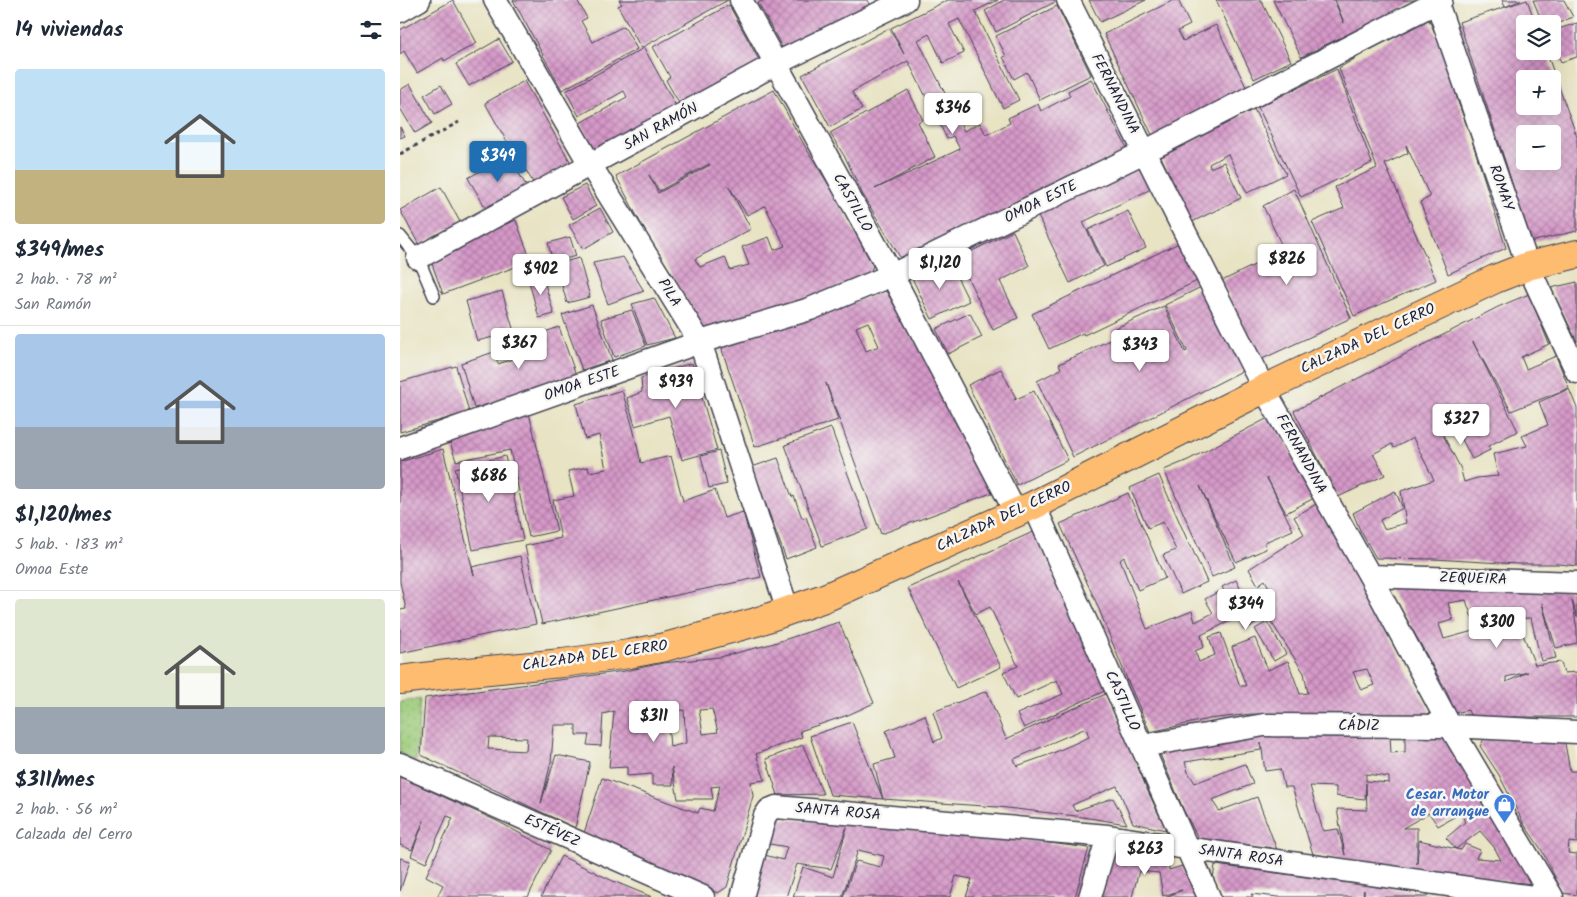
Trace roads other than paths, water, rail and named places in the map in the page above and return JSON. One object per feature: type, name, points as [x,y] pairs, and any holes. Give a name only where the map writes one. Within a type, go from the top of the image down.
[{"type":"main road","name":"CALZADA DEL CERRO","points":[[400,680],[629,654],[706,636],[827,597],[1025,509],[1264,389],[1495,280],[1528,266],[1577,254]]},
{"type":"street","name":"PILA","points":[[494,0],[591,166],[700,342],[788,611]]},
{"type":"street","name":"CASTILLO","points":[[741,0],[892,275],[1025,509],[1142,746],[1209,897]]},
{"type":"street","name":"SAN RAMÓN","points":[[418,258],[591,166],[775,64],[906,0]]},
{"type":"street","name":"FERNANDINA","points":[[1068,0],[1264,389],[1370,576],[1450,726],[1552,897]]},
{"type":"street","name":"OMOA ESTE","points":[[400,448],[700,342],[810,309],[892,275],[1144,152],[1438,1]]},
{"type":"street","name":"ROMAY","points":[[1438,1],[1528,266],[1577,372]]},
{"type":"street","name":"ZEQUEIRA","points":[[1370,576],[1577,583]]},
{"type":"street","name":"CÁDIZ","points":[[1142,746],[1264,725],[1450,726],[1577,732]]},
{"type":"street","name":"ESTÉVEZ","points":[[400,764],[703,897]]},
{"type":"street","name":"SANTA ROSA","points":[[742,897],[765,816],[769,810],[776,807],[1108,836],[1437,890],[1533,897]]},
{"type":"street","points":[[1090,897],[1108,836]]},
{"type":"lane","points":[[400,236],[418,258],[434,296]]},
{"type":"place","name":"Cesar. Motor de arranque","points":[[1505,823]]}]
